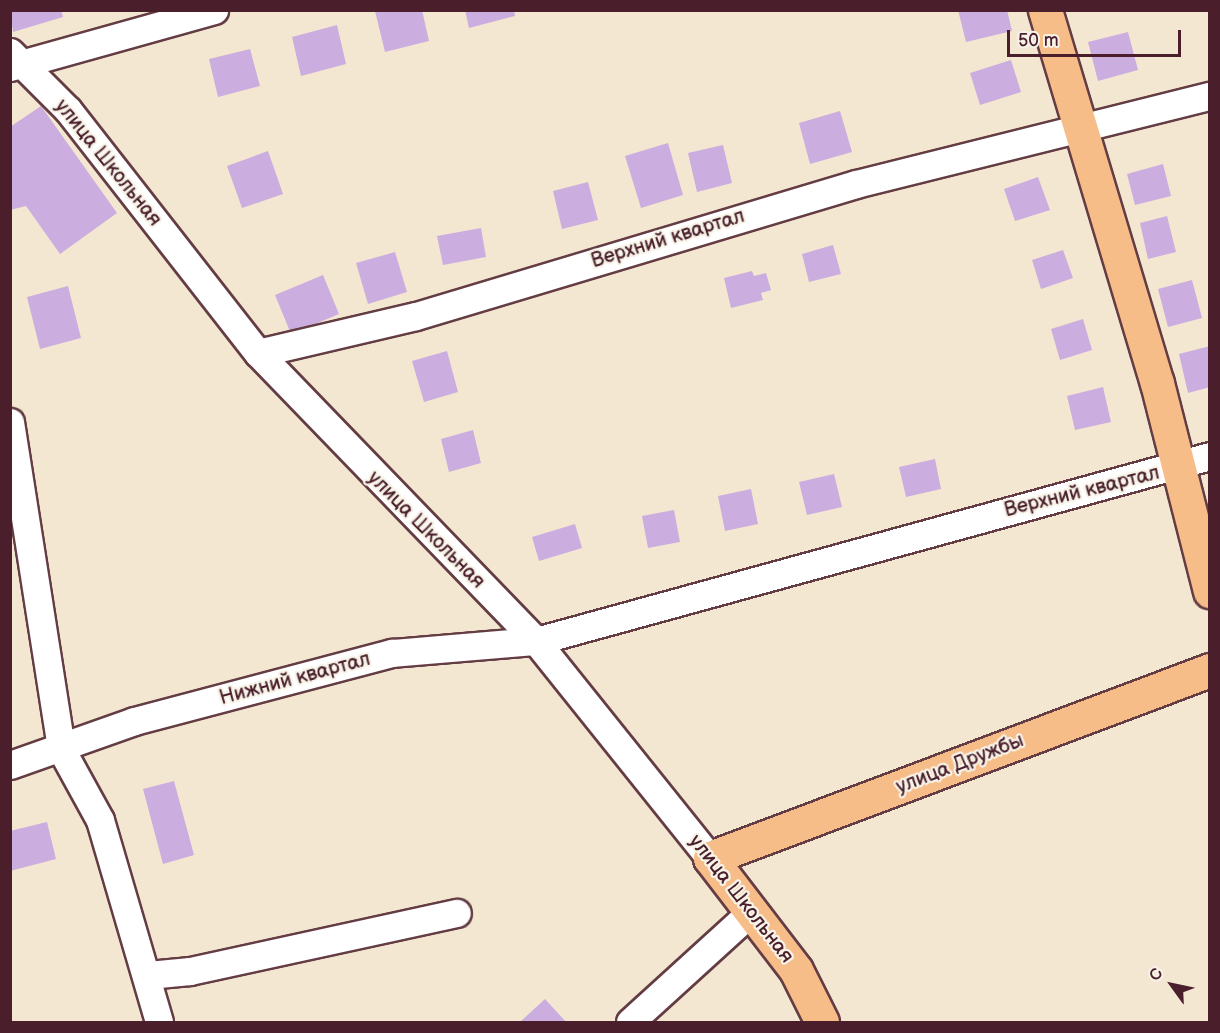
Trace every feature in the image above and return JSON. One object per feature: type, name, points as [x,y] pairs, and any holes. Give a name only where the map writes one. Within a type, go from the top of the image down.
[{"type":"main road","name":"Верхний квартал","points":[[1045,10],[1178,468],[1209,591]]},
{"type":"main road","name":"улица Дружбы","points":[[710,858],[1209,670]]},
{"type":"main road","name":"улица Школьная","points":[[710,858],[753,910],[796,970],[822,1023]]},
{"type":"street","points":[[15,61],[214,10]]},
{"type":"street","name":"улица Школьная","points":[[15,61],[68,110],[258,353],[536,641],[710,858]]},
{"type":"street","name":"Верхний квартал","points":[[258,353],[416,316],[856,184],[1209,96]]},
{"type":"street","points":[[10,422],[61,749],[100,820],[148,975],[159,1023]]},
{"type":"street","name":"Верхний квартал","points":[[536,641],[1178,468],[1209,456]]},
{"type":"street","name":"Нижний квартал","points":[[10,765],[61,749],[134,721],[392,653],[536,641]]},
{"type":"street","points":[[630,1023],[753,910]]},
{"type":"street","points":[[148,975],[190,972],[457,913]]},
{"type":"building","points":[[10,10],[61,10],[63,17],[13,32]]},
{"type":"building","points":[[422,10],[429,41],[385,52],[375,11]]},
{"type":"building","points":[[465,10],[514,10],[515,16],[469,28]]},
{"type":"building","points":[[958,10],[1007,10],[1012,31],[966,42]]},
{"type":"building","points":[[337,25],[346,64],[301,76],[292,37]]},
{"type":"building","points":[[1128,32],[1138,70],[1098,81],[1088,42]]},
{"type":"building","points":[[250,49],[260,86],[218,97],[209,59]]},
{"type":"building","points":[[1011,60],[1021,92],[980,105],[970,73]]},
{"type":"building","points":[[41,106],[117,213],[60,254],[26,206],[10,210],[10,127]]},
{"type":"building","points":[[840,111],[852,152],[810,164],[799,123]]},
{"type":"building","points":[[668,143],[683,195],[641,208],[625,156]]},
{"type":"building","points":[[723,145],[732,183],[697,192],[688,153]]},
{"type":"building","points":[[268,151],[283,194],[242,208],[227,166]]},
{"type":"building","points":[[1163,164],[1171,196],[1135,205],[1127,174]]},
{"type":"building","points":[[1038,177],[1050,210],[1015,221],[1004,189]]},
{"type":"building","points":[[588,182],[598,220],[562,229],[553,191]]},
{"type":"building","points":[[1167,216],[1176,252],[1148,259],[1140,223]]},
{"type":"building","points":[[481,228],[486,257],[443,265],[437,236]]},
{"type":"building","points":[[833,245],[841,274],[809,282],[802,254]]},
{"type":"building","points":[[1063,250],[1073,278],[1041,289],[1032,260]]},
{"type":"building","points":[[395,252],[407,292],[368,304],[356,263]]},
{"type":"building","points":[[752,271],[754,276],[766,273],[771,290],[761,293],[763,300],[731,308],[724,278]]},
{"type":"building","points":[[323,275],[339,314],[291,334],[275,295]]},
{"type":"building","points":[[1192,280],[1202,318],[1168,327],[1158,289]]},
{"type":"building","points":[[68,286],[81,338],[40,349],[27,297]]},
{"type":"building","points":[[1083,319],[1092,350],[1060,360],[1051,329]]},
{"type":"building","points":[[1210,346],[1210,387],[1188,393],[1179,354]]},
{"type":"building","points":[[447,351],[458,392],[424,402],[412,361]]},
{"type":"building","points":[[1103,387],[1111,422],[1075,430],[1067,396]]},
{"type":"building","points":[[473,430],[481,463],[449,472],[441,439]]},
{"type":"building","points":[[935,459],[941,489],[906,497],[899,467]]},
{"type":"building","points":[[834,474],[842,507],[807,515],[799,482]]},
{"type":"building","points":[[751,489],[758,524],[725,531],[718,496]]},
{"type":"building","points":[[674,510],[680,542],[648,548],[642,516]]},
{"type":"building","points":[[575,524],[582,548],[539,561],[532,537]]},
{"type":"building","points":[[174,781],[194,855],[163,864],[143,789]]},
{"type":"building","points":[[47,822],[56,859],[10,871],[10,831]]},
{"type":"building","points":[[545,999],[566,1022],[520,1022]]}]
